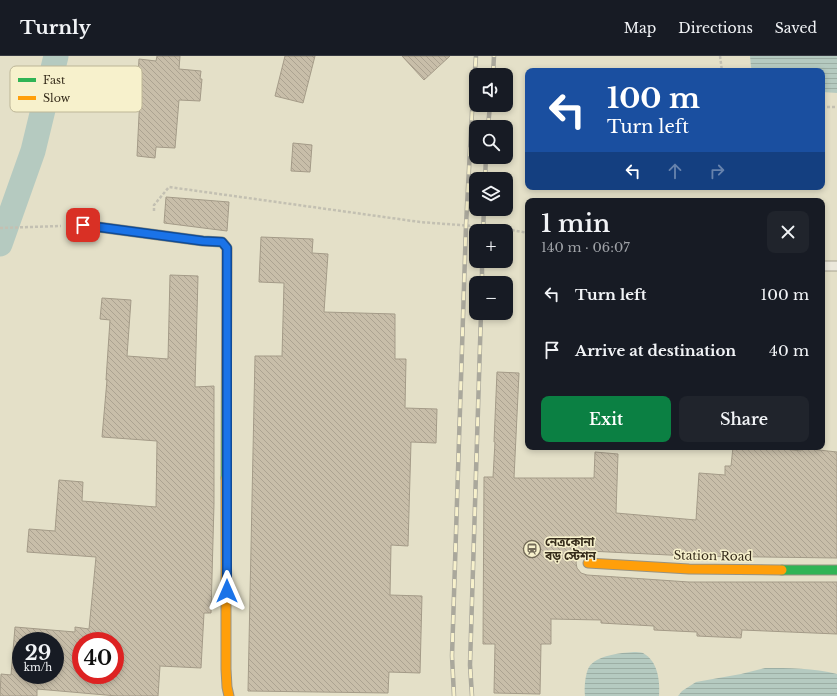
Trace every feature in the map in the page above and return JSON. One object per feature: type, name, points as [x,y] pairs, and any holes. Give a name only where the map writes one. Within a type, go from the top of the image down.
[{"type":"street","points":[[83,225],[203,241],[222,242],[227,248],[226,669],[229,696]]},
{"type":"street","name":"Station Road","points":[[588,563],[689,569],[837,570]]},
{"type":"lane","points":[[825,266],[837,266]]},
{"type":"path","points":[[720,56],[722,68]]},
{"type":"path","points":[[825,107],[837,107]]},
{"type":"path","points":[[152,234],[154,204],[169,187],[412,221],[500,228],[525,232]]},
{"type":"path","points":[[0,228],[83,225]]},
{"type":"shaded area","points":[[750,56],[837,56],[837,93],[825,92],[825,68],[751,67]]},
{"type":"shaded area","points":[[634,652],[643,653],[655,666],[659,684],[659,696],[585,696],[587,674],[589,667],[593,663],[609,655]]},
{"type":"shaded area","points":[[765,668],[810,669],[837,674],[837,696],[678,696],[682,691],[696,682]]},
{"type":"building","points":[[157,56],[180,56],[179,69],[201,71],[200,79],[202,79],[200,101],[179,100],[175,148],[156,147],[155,158],[137,156],[139,112],[142,112],[142,66],[139,66],[139,59],[156,61]]},
{"type":"building","points":[[285,56],[315,56],[303,103],[275,96]]},
{"type":"building","points":[[402,56],[450,56],[424,80]]},
{"type":"building","points":[[293,143],[312,145],[310,172],[291,171]]},
{"type":"building","points":[[166,197],[229,202],[227,231],[164,223]]},
{"type":"building","points":[[261,237],[313,239],[312,253],[328,254],[324,312],[395,314],[395,359],[406,359],[405,408],[437,409],[436,443],[411,442],[408,546],[391,545],[390,595],[422,596],[420,673],[389,672],[388,693],[248,691],[255,356],[282,356],[284,283],[259,282]]},
{"type":"building","points":[[170,275],[198,276],[195,387],[214,386],[214,504],[211,613],[204,613],[201,668],[160,666],[158,696],[117,696],[37,689],[37,696],[0,696],[1,674],[11,675],[12,663],[12,684],[64,684],[64,632],[15,632],[15,627],[75,632],[75,627],[89,629],[96,557],[27,552],[29,529],[55,531],[59,480],[83,482],[82,501],[156,507],[157,441],[102,437],[110,320],[100,319],[102,298],[131,300],[127,356],[168,359]]},
{"type":"building","points":[[497,372],[519,373],[514,478],[594,478],[595,452],[618,454],[616,513],[696,520],[699,473],[725,475],[725,466],[731,466],[733,450],[819,450],[837,452],[837,558],[689,556],[589,551],[583,552],[578,556],[576,563],[577,568],[581,573],[587,575],[689,582],[837,582],[837,634],[742,630],[741,638],[697,636],[697,632],[654,630],[654,626],[601,623],[601,620],[551,619],[551,644],[541,644],[540,694],[494,693],[495,644],[483,644],[484,477],[493,477]]},
{"type":"waterway","points":[[54,66],[56,56]]},
{"type":"waterway","points":[[0,244],[33,151],[42,112]]},
{"type":"railway","points":[[454,696],[452,656],[466,225],[476,56]]},
{"type":"railway","points":[[493,68],[494,56]]},
{"type":"railway","points":[[489,112],[489,120]]},
{"type":"railway","points":[[485,172],[486,164]]},
{"type":"railway","points":[[483,224],[484,216]]},
{"type":"railway","points":[[482,268],[482,276]]},
{"type":"railway","points":[[472,696],[470,665],[481,320]]},
{"type":"traffic: fast","points":[[83,225],[203,241],[222,242],[227,248],[226,478]]},
{"type":"traffic: fast","points":[[782,570],[837,570]]},
{"type":"traffic: slow","points":[[226,478],[226,669],[229,696]]},
{"type":"traffic: slow","points":[[588,563],[689,569],[782,570]]},
{"type":"place","name":"নেত্রকোনা বড় স্টেশন","points":[[532,549]]},
{"type":"route","points":[[83,225],[203,241],[222,242],[227,248],[227,591]]}]
